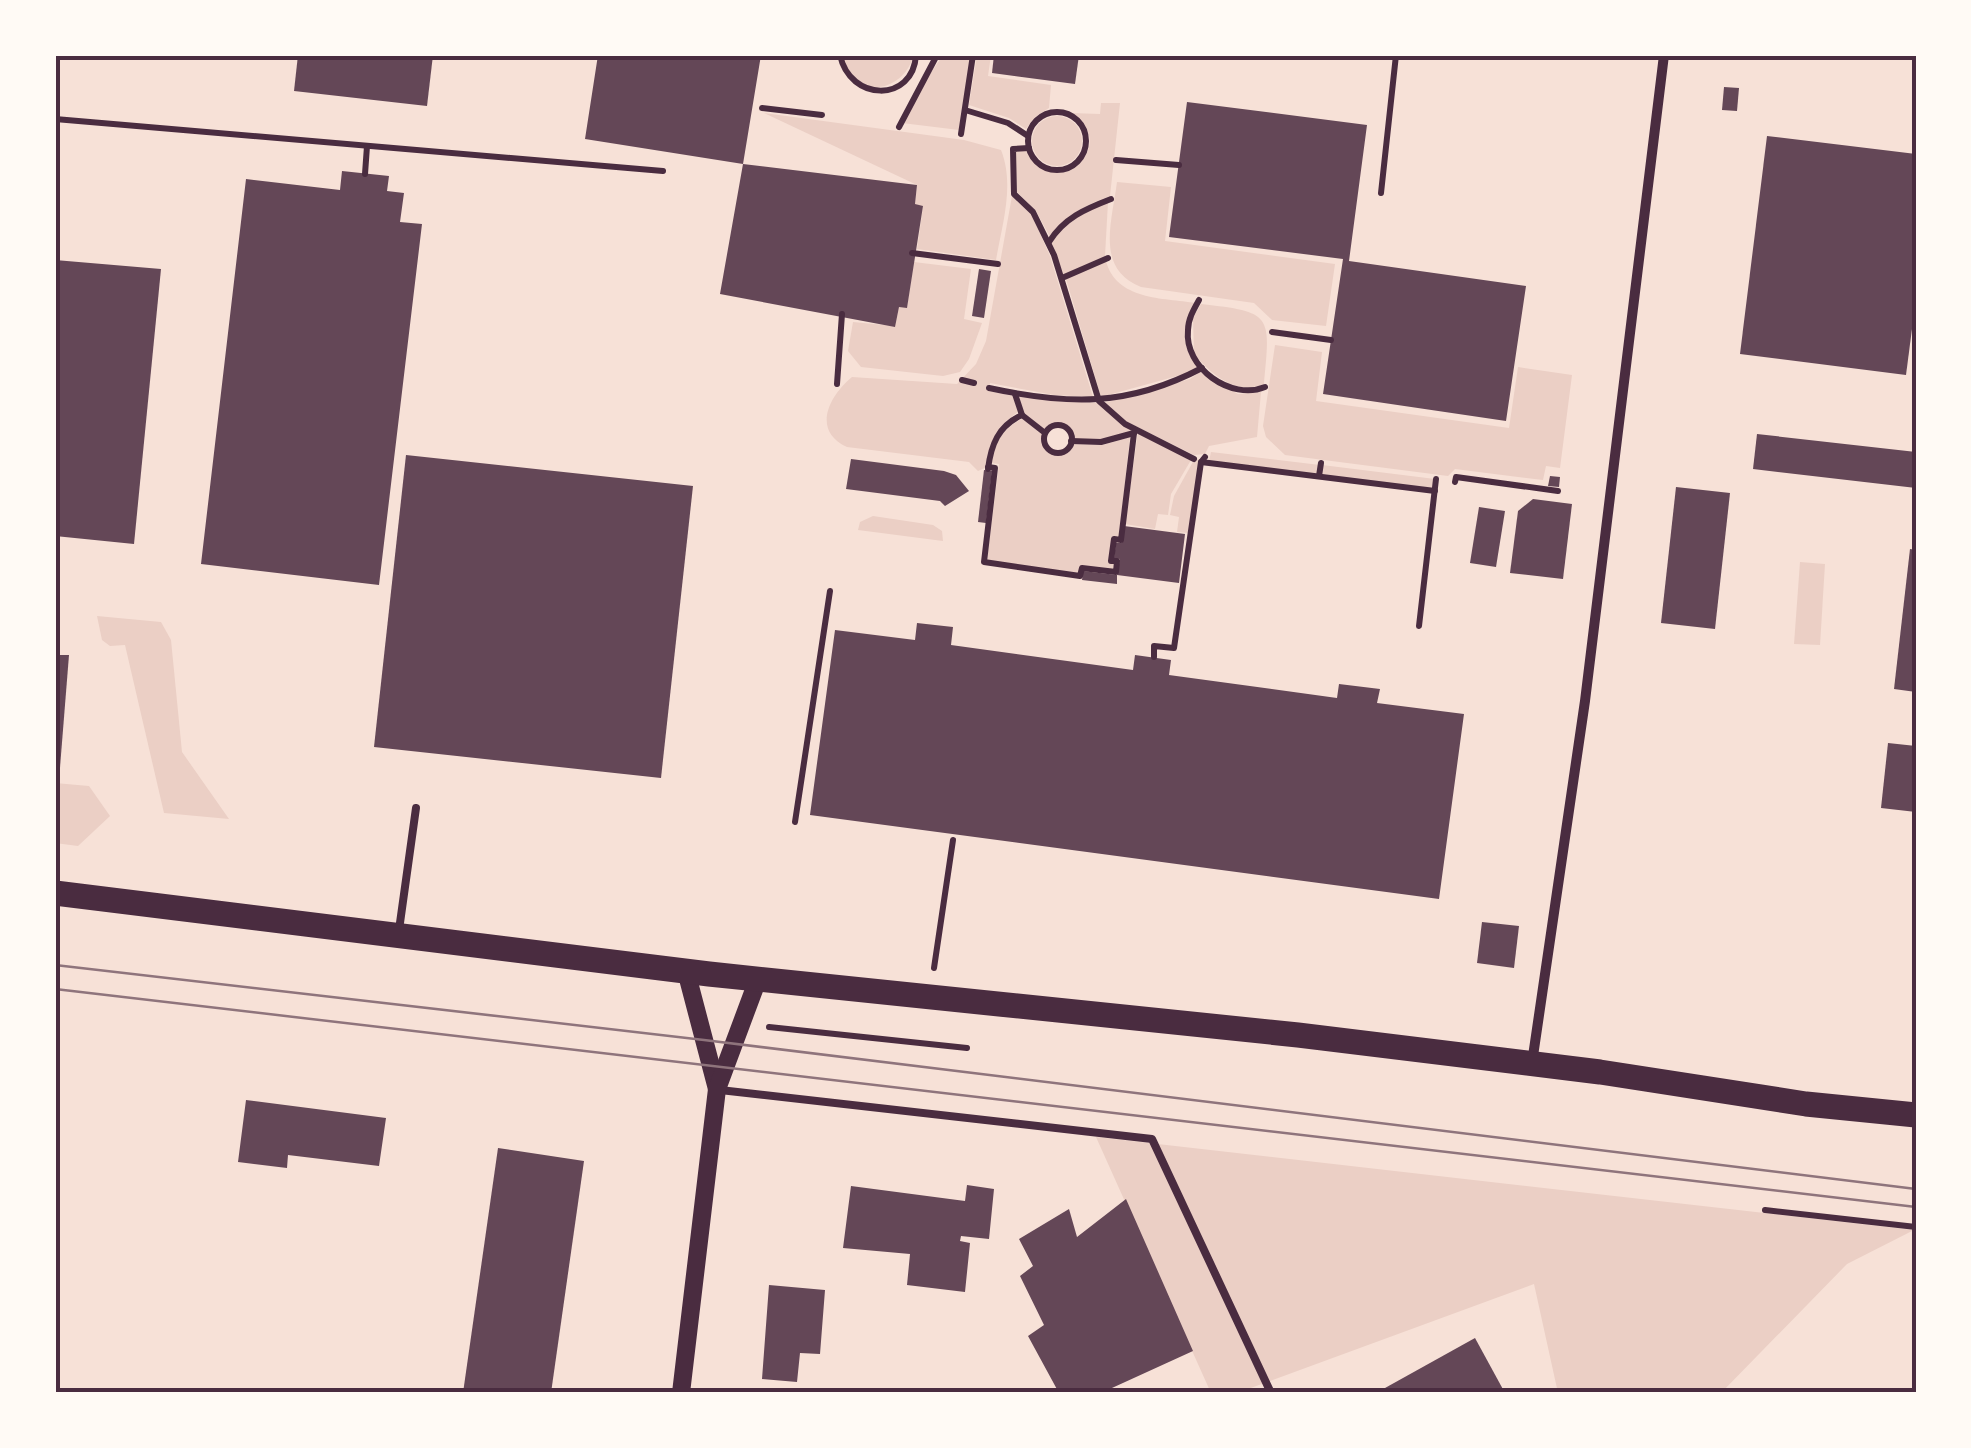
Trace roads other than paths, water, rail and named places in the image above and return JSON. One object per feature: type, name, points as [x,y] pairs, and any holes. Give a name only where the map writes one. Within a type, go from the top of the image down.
[{"type":"main road","points":[[55,893],[686,971],[1298,1035],[1806,1104],[1916,1115]]},
{"type":"street","points":[[1532,1064],[1586,701],[1664,55]]},
{"type":"street","points":[[686,971],[717,1089]]},
{"type":"street","points":[[682,1393],[717,1089],[758,978]]},
{"type":"lane","points":[[399,934],[416,808]]},
{"type":"lane","points":[[717,1089],[1152,1139],[1271,1393]]},
{"type":"tram line","points":[[55,965],[704,1040],[1916,1189]]},
{"type":"tram line","points":[[55,989],[1916,1207]]}]
